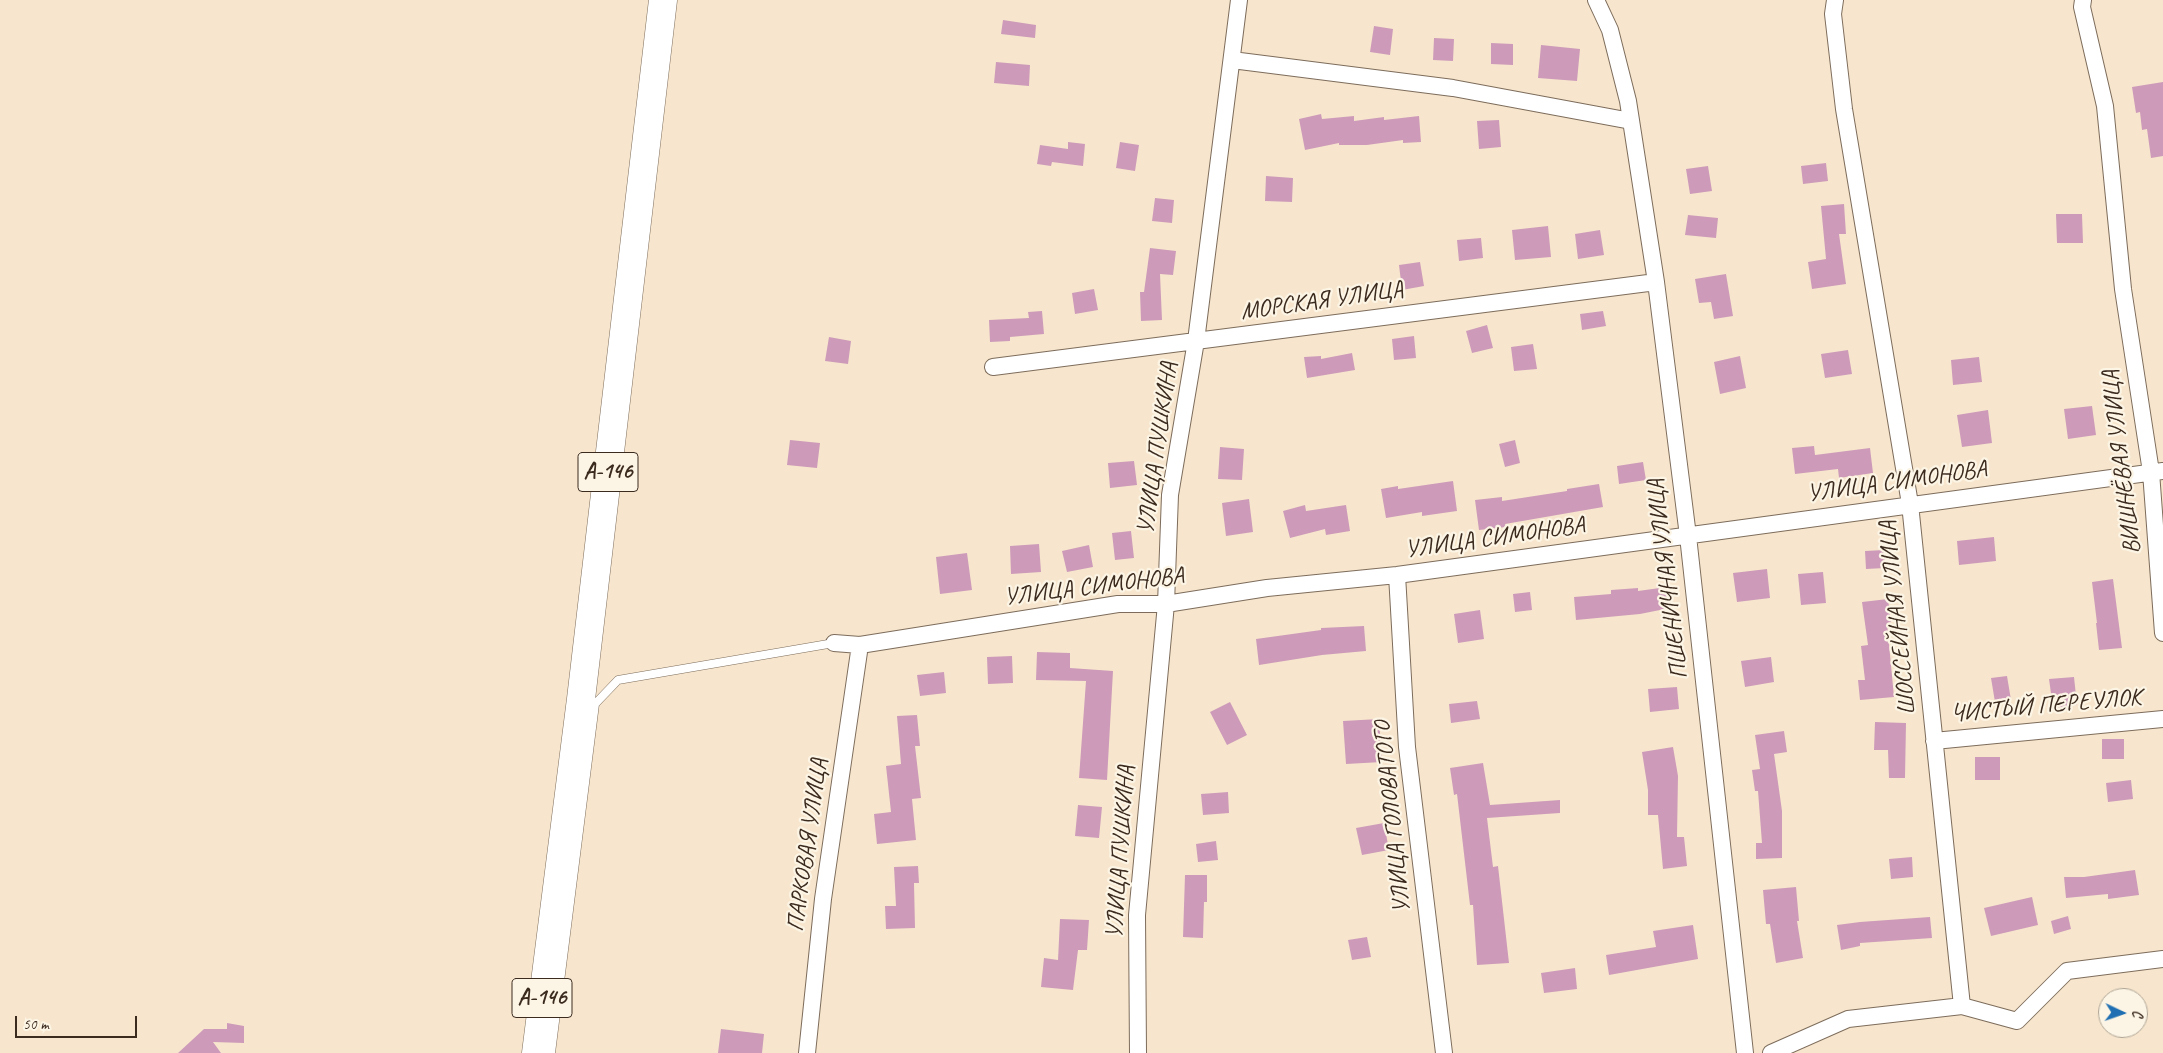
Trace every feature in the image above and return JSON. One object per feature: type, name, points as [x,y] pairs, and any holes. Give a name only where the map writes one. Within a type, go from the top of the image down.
[{"type":"highway","name":"А-146","points":[[536,1053],[548,943],[588,701],[663,0]]},
{"type":"street","name":"УЛИЦА ПУШКИНА","points":[[1138,1053],[1137,915],[1166,604],[1170,495],[1196,341],[1239,0]]},
{"type":"street","name":"ПШЕНИЧНАЯ УЛИЦА","points":[[1596,0],[1610,30],[1628,101],[1656,282],[1688,536],[1745,1053]]},
{"type":"street","name":"ШОССЕЙНАЯ УЛИЦА","points":[[1835,0],[1833,14],[1844,109],[1910,504],[1962,1006]]},
{"type":"street","name":"ВИШНЁВАЯ УЛИЦА","points":[[2083,0],[2082,7],[2105,106],[2123,289],[2157,471],[2163,633]]},
{"type":"street","points":[[1232,60],[1453,88],[1631,121]]},
{"type":"street","name":"МОРСКАЯ УЛИЦА","points":[[993,368],[1656,282]]},
{"type":"street","name":"УЛИЦА СИМОНОВА","points":[[834,643],[860,645],[1118,604],[1166,604],[1267,588],[1397,575],[2157,471]]},
{"type":"street","name":"УЛИЦА ГОЛОВАТОГО","points":[[1397,575],[1408,747],[1444,1053]]},
{"type":"street","name":"ПАРКОВАЯ УЛИЦА","points":[[807,1053],[823,899],[860,645]]},
{"type":"street","name":"ЧИСТЫЙ ПЕРЕУЛОК","points":[[1934,741],[2163,719]]},
{"type":"street","points":[[1771,1053],[1848,1019],[1962,1006],[2017,1021],[2068,971],[2163,960]]},
{"type":"lane","points":[[551,1053],[588,701],[618,680],[834,643]]},
{"type":"building","points":[[1003,20],[1036,25],[1035,38],[1001,34]]},
{"type":"building","points":[[1374,26],[1393,29],[1390,55],[1370,52]]},
{"type":"building","points":[[1434,38],[1454,39],[1453,61],[1433,60]]},
{"type":"building","points":[[1491,43],[1513,44],[1513,65],[1491,64]]},
{"type":"building","points":[[1541,45],[1580,49],[1577,81],[1538,78]]},
{"type":"building","points":[[996,62],[1030,65],[1029,86],[994,83]]},
{"type":"building","points":[[2163,82],[2163,156],[2151,158],[2147,129],[2142,130],[2140,112],[2136,113],[2132,87]]},
{"type":"building","points":[[1321,114],[1322,119],[1354,116],[1354,121],[1384,117],[1384,120],[1419,116],[1421,142],[1403,143],[1403,140],[1367,145],[1339,145],[1339,143],[1305,150],[1299,119]]},
{"type":"building","points":[[1499,120],[1501,147],[1479,149],[1477,121]]},
{"type":"building","points":[[1068,142],[1085,144],[1083,166],[1052,162],[1051,166],[1037,164],[1040,145],[1068,149]]},
{"type":"building","points":[[1120,142],[1139,145],[1135,171],[1116,168]]},
{"type":"building","points":[[1826,163],[1828,181],[1803,184],[1801,166]]},
{"type":"building","points":[[1708,166],[1712,191],[1690,194],[1686,169]]},
{"type":"building","points":[[1266,176],[1293,178],[1292,202],[1265,201]]},
{"type":"building","points":[[1155,198],[1174,200],[1172,223],[1152,221]]},
{"type":"building","points":[[1844,204],[1846,234],[1839,234],[1846,284],[1812,289],[1808,262],[1826,259],[1821,206]]},
{"type":"building","points":[[2056,214],[2082,214],[2083,243],[2057,243]]},
{"type":"building","points":[[1688,215],[1718,218],[1716,238],[1685,235]]},
{"type":"building","points":[[1548,226],[1551,257],[1515,260],[1512,230]]},
{"type":"building","points":[[1600,230],[1604,255],[1578,259],[1575,234]]},
{"type":"building","points":[[1481,238],[1483,258],[1459,261],[1457,240]]},
{"type":"building","points":[[1150,248],[1176,251],[1173,275],[1160,274],[1162,320],[1141,321],[1140,292],[1144,292]]},
{"type":"building","points":[[1420,262],[1424,286],[1402,290],[1399,265]]},
{"type":"building","points":[[1726,274],[1733,316],[1714,319],[1711,302],[1699,303],[1695,279]]},
{"type":"building","points":[[1094,289],[1098,310],[1075,314],[1072,293]]},
{"type":"building","points":[[1042,311],[1044,334],[1010,337],[1010,341],[990,342],[989,320],[1029,318],[1028,312]]},
{"type":"building","points":[[1603,311],[1606,326],[1582,330],[1580,314]]},
{"type":"building","points":[[1487,325],[1493,348],[1472,353],[1466,331]]},
{"type":"building","points":[[1414,336],[1416,358],[1394,360],[1392,339]]},
{"type":"building","points":[[829,337],[851,341],[848,364],[825,361]]},
{"type":"building","points":[[1533,344],[1537,369],[1514,371],[1511,347]]},
{"type":"building","points":[[1848,350],[1852,374],[1825,378],[1821,354]]},
{"type":"building","points":[[1352,353],[1355,370],[1307,378],[1304,357],[1321,356],[1321,359]]},
{"type":"building","points":[[1740,356],[1746,388],[1720,394],[1714,362]]},
{"type":"building","points":[[1979,357],[1982,382],[1953,385],[1951,360]]},
{"type":"building","points":[[2092,406],[2096,435],[2068,439],[2064,409]]},
{"type":"building","points":[[1988,410],[1992,443],[1962,447],[1957,415]]},
{"type":"building","points":[[790,440],[820,443],[817,468],[787,465]]},
{"type":"building","points":[[1515,440],[1520,463],[1505,467],[1499,444]]},
{"type":"building","points":[[1814,446],[1815,455],[1870,448],[1873,473],[1839,478],[1838,469],[1795,474],[1792,448]]},
{"type":"building","points":[[1220,447],[1244,449],[1242,480],[1218,479]]},
{"type":"building","points":[[1134,461],[1137,485],[1110,488],[1108,463]]},
{"type":"building","points":[[1643,462],[1646,480],[1619,484],[1617,466]]},
{"type":"building","points":[[1453,481],[1457,511],[1422,516],[1422,512],[1386,518],[1381,489],[1398,486],[1398,489]]},
{"type":"building","points":[[1599,484],[1603,507],[1505,524],[1506,527],[1479,530],[1475,500],[1502,497],[1502,501]]},
{"type":"building","points":[[1249,499],[1253,532],[1226,536],[1222,503]]},
{"type":"building","points":[[1305,505],[1306,511],[1346,505],[1350,531],[1326,535],[1325,529],[1290,538],[1283,511]]},
{"type":"building","points":[[1131,531],[1134,558],[1115,560],[1112,533]]},
{"type":"building","points":[[1994,537],[1996,561],[1959,565],[1957,541]]},
{"type":"building","points":[[1039,544],[1041,572],[1011,574],[1010,546]]},
{"type":"building","points":[[1089,545],[1093,567],[1067,572],[1062,551]]},
{"type":"building","points":[[1884,550],[1885,568],[1866,569],[1865,551]]},
{"type":"building","points":[[967,553],[972,590],[940,594],[936,557]]},
{"type":"building","points":[[1767,569],[1770,598],[1737,602],[1733,573]]},
{"type":"building","points":[[1823,572],[1826,603],[1801,605],[1798,574]]},
{"type":"building","points":[[2113,579],[2122,648],[2099,650],[2092,582]]},
{"type":"building","points":[[1667,587],[1670,608],[1640,614],[1576,620],[1574,597],[1611,594],[1611,590],[1638,588],[1638,591]]},
{"type":"building","points":[[1530,592],[1532,610],[1515,612],[1513,594]]},
{"type":"building","points":[[1888,599],[1891,622],[1887,623],[1894,697],[1860,700],[1858,680],[1865,680],[1861,646],[1868,645],[1862,602]]},
{"type":"building","points":[[1480,610],[1484,639],[1458,643],[1454,614]]},
{"type":"building","points":[[1364,626],[1366,651],[1322,655],[1259,665],[1256,639],[1321,630],[1321,628]]},
{"type":"building","points":[[1037,652],[1070,653],[1070,668],[1113,671],[1107,780],[1079,778],[1086,681],[1036,680]]},
{"type":"building","points":[[1012,656],[1013,683],[988,684],[987,657]]},
{"type":"building","points":[[1771,657],[1774,682],[1745,687],[1741,661]]},
{"type":"building","points":[[944,672],[946,693],[920,696],[917,675]]},
{"type":"building","points":[[2007,676],[2011,700],[1995,702],[1991,678]]},
{"type":"building","points":[[2074,677],[2077,705],[2053,708],[2049,679]]},
{"type":"building","points":[[1677,687],[1679,709],[1650,712],[1648,689]]},
{"type":"building","points":[[1477,701],[1480,719],[1451,723],[1449,704]]},
{"type":"building","points":[[1230,702],[1247,735],[1227,745],[1210,712]]},
{"type":"building","points":[[917,715],[920,746],[915,746],[921,798],[912,799],[916,840],[877,844],[874,814],[891,812],[886,766],[901,764],[897,716]]},
{"type":"building","points":[[1379,719],[1382,762],[1346,764],[1343,721]]},
{"type":"building","points":[[1875,722],[1906,723],[1905,778],[1889,778],[1888,750],[1874,750]]},
{"type":"building","points":[[1784,731],[1787,752],[1774,754],[1782,811],[1782,858],[1756,859],[1756,843],[1762,843],[1758,791],[1755,791],[1752,770],[1760,769],[1755,735]]},
{"type":"building","points":[[2102,739],[2124,739],[2124,759],[2102,759]]},
{"type":"building","points":[[1673,747],[1678,776],[1677,837],[1684,837],[1687,866],[1663,869],[1658,815],[1648,815],[1648,790],[1642,752]]},
{"type":"building","points":[[1975,757],[2000,757],[2000,780],[1975,780]]},
{"type":"building","points":[[1483,763],[1490,805],[1560,800],[1560,813],[1487,818],[1493,867],[1498,866],[1509,963],[1477,965],[1473,905],[1470,905],[1457,794],[1454,795],[1450,768]]},
{"type":"building","points":[[2131,780],[2133,799],[2108,802],[2106,783]]},
{"type":"building","points":[[1228,792],[1229,813],[1203,815],[1201,794]]},
{"type":"building","points":[[1078,805],[1102,807],[1099,838],[1075,836]]},
{"type":"building","points":[[1384,823],[1389,850],[1362,855],[1356,828]]},
{"type":"building","points":[[1216,841],[1218,860],[1198,862],[1196,844]]},
{"type":"building","points":[[1912,857],[1913,877],[1891,879],[1889,859]]},
{"type":"building","points":[[918,866],[919,883],[914,883],[915,928],[886,929],[885,906],[896,906],[894,867]]},
{"type":"building","points":[[2135,870],[2139,895],[2108,899],[2108,894],[2066,898],[2064,877],[2084,877]]},
{"type":"building","points":[[1185,875],[1207,875],[1207,902],[1204,902],[1203,938],[1183,937]]},
{"type":"building","points":[[1796,887],[1799,921],[1797,921],[1803,958],[1776,963],[1770,924],[1766,924],[1763,890]]},
{"type":"building","points":[[2032,897],[2038,925],[1991,936],[1984,908]]},
{"type":"building","points":[[2068,916],[2071,929],[2054,934],[2051,921]]},
{"type":"building","points":[[1930,917],[1932,938],[1860,943],[1860,946],[1841,950],[1837,925]]},
{"type":"building","points":[[1060,919],[1089,920],[1087,950],[1078,950],[1073,990],[1041,987],[1044,958],[1058,960]]},
{"type":"building","points":[[1693,925],[1698,959],[1609,975],[1606,955],[1656,947],[1653,931]]},
{"type":"building","points":[[1367,937],[1371,957],[1352,960],[1348,940]]},
{"type":"building","points":[[1575,968],[1577,989],[1544,993],[1541,973]]},
{"type":"building","points":[[227,1023],[244,1026],[244,1043],[213,1042],[221,1053],[178,1053],[204,1029],[227,1029]]},
{"type":"building","points":[[721,1029],[764,1034],[762,1053],[718,1053]]}]
